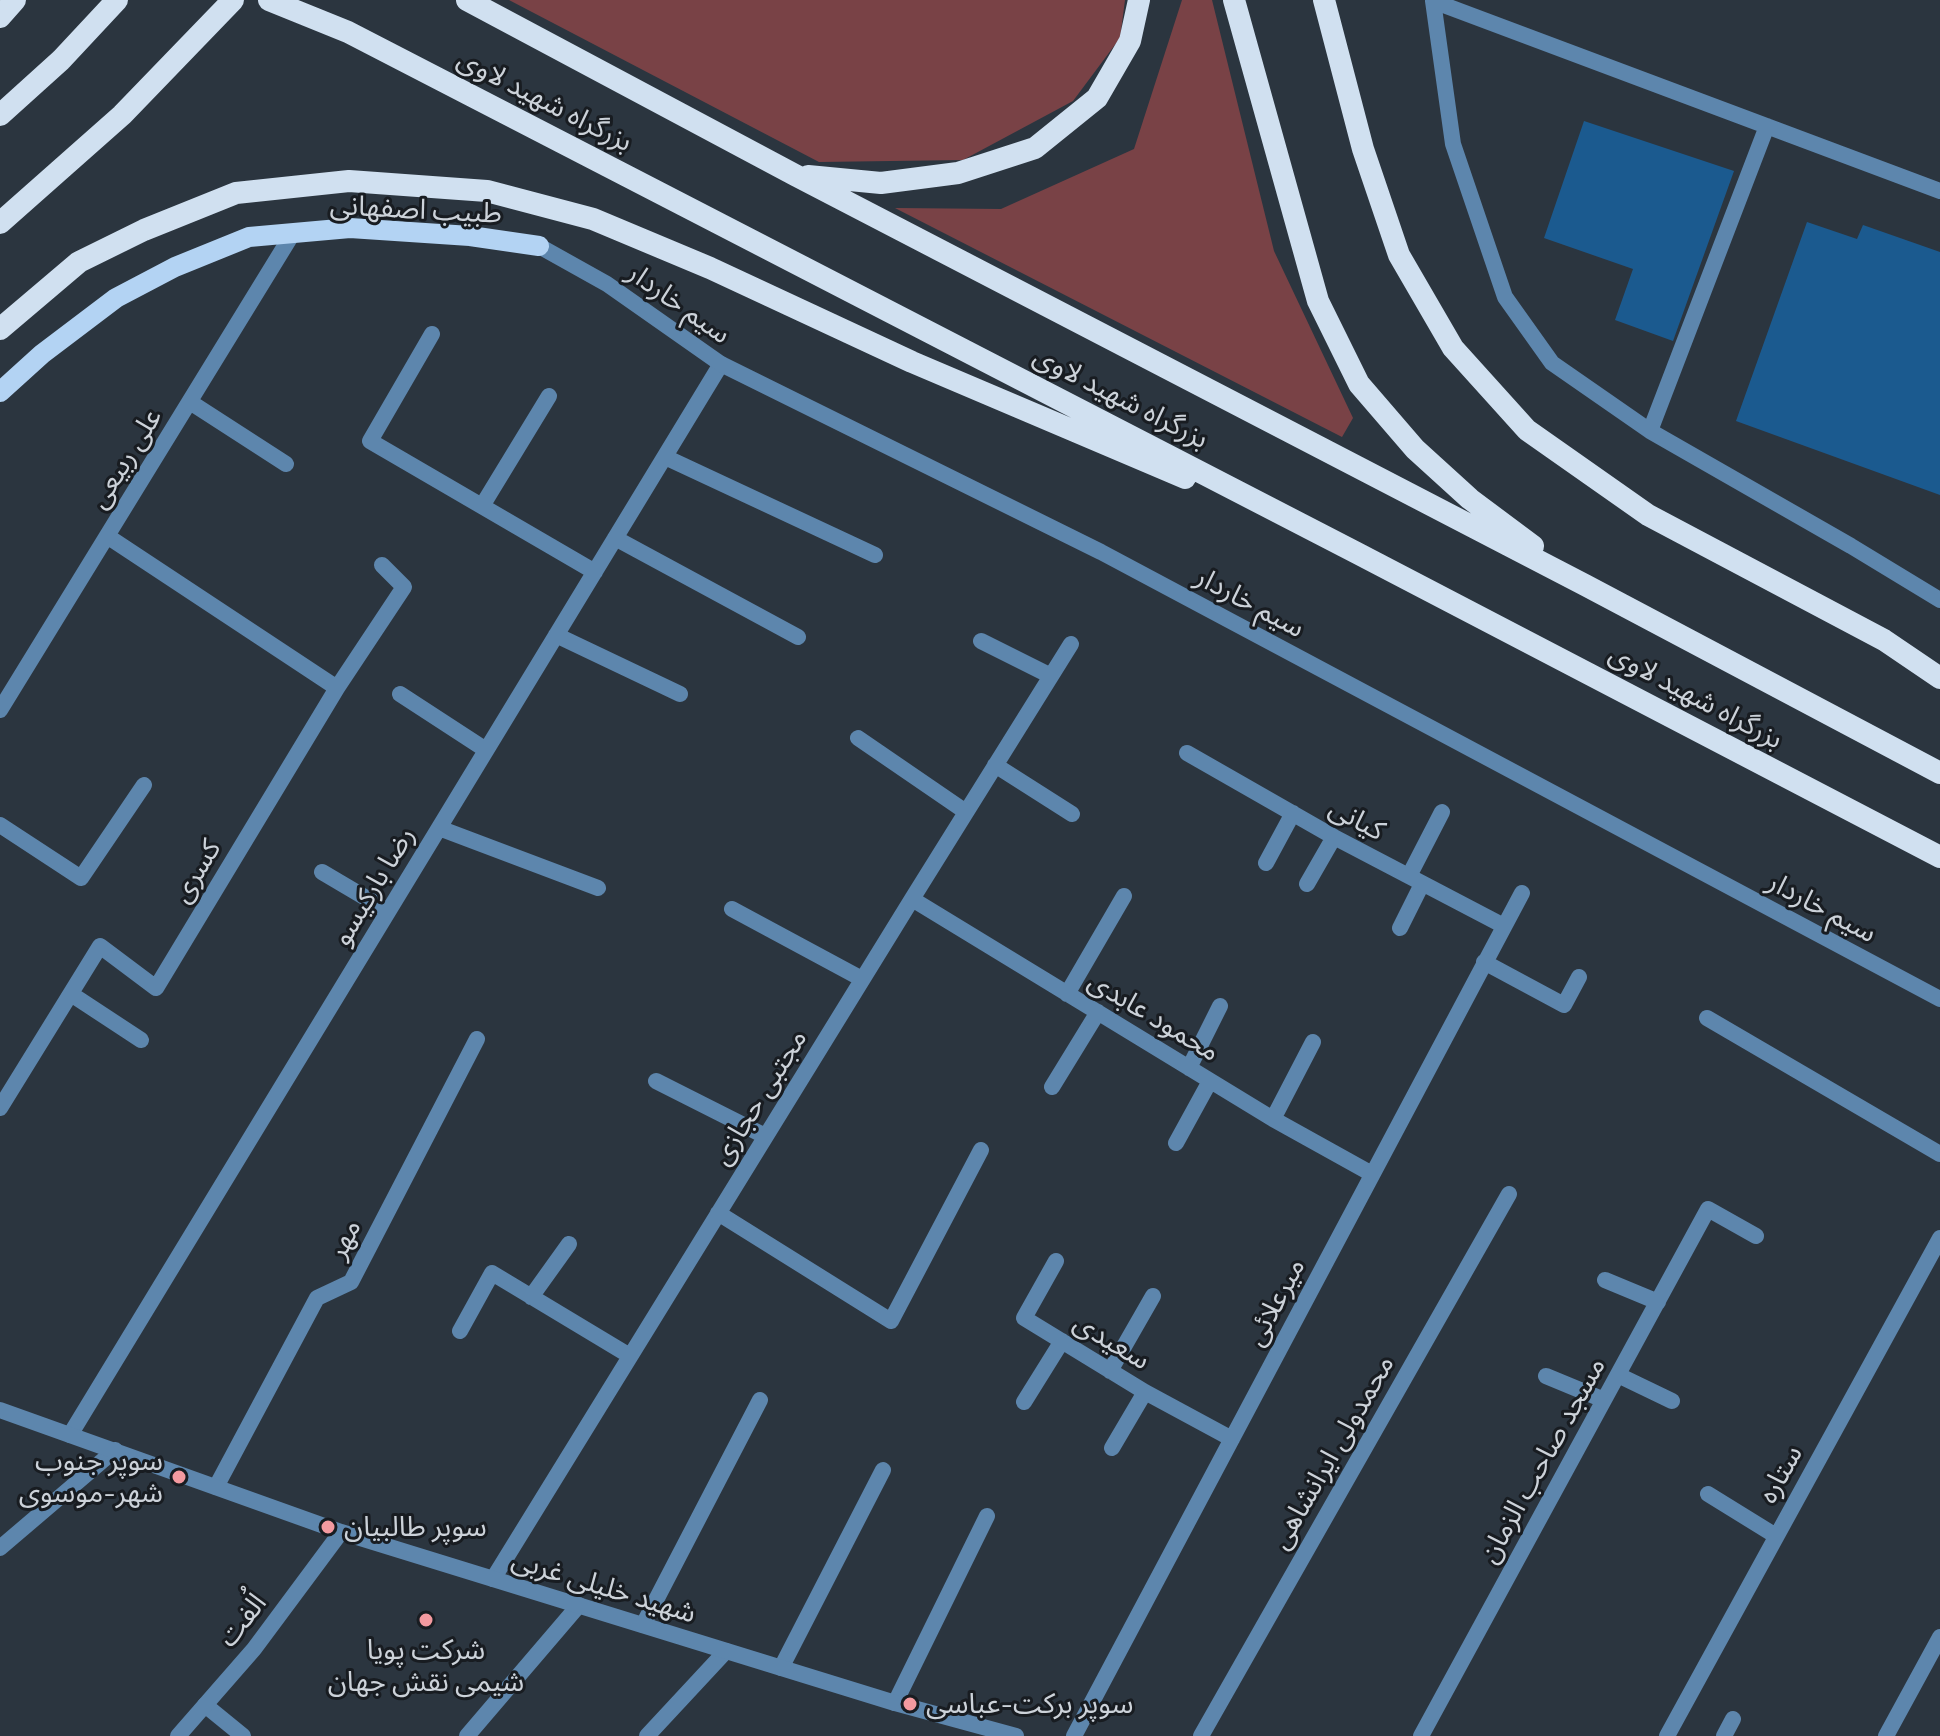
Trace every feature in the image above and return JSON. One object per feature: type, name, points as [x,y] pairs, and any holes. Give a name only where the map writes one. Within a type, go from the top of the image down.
[{"type":"highway","points":[[0,17],[15,0]]},
{"type":"highway","points":[[0,115],[61,60],[117,0]]},
{"type":"highway","points":[[0,223],[122,115],[233,0]]},
{"type":"highway","name":"بزرگراه شهید لاوی","points":[[269,0],[348,32],[1940,857]]},
{"type":"highway","name":"بزرگراه شهید لاوی","points":[[467,0],[795,175],[1940,773]]},
{"type":"highway","points":[[795,175],[881,183],[958,173],[1035,148],[1097,98],[1130,41],[1139,0]]},
{"type":"highway","points":[[1234,0],[1318,301],[1359,384],[1415,449],[1470,499],[1585,585]]},
{"type":"highway","points":[[1324,0],[1363,149],[1399,255],[1453,348],[1527,430],[1648,515],[1884,640],[1940,678]]},
{"type":"highway","points":[[0,329],[79,262],[144,230],[236,193],[349,181],[487,191],[593,219],[710,268],[912,362],[1355,552]]},
{"type":"main road","name":"طبیب اصفهانی","points":[[0,392],[42,354],[128,292],[175,267],[249,237],[350,228],[470,236],[539,246]]},
{"type":"street","points":[[1940,191],[1433,1],[1453,144],[1505,297],[1552,363],[1650,431],[1940,600]]},
{"type":"street","points":[[1650,431],[1767,126]]},
{"type":"street","name":"علی ربیعی","points":[[0,710],[293,233]]},
{"type":"street","name":"سیم خاردار","points":[[539,246],[607,284],[721,364],[1101,552],[1940,999]]},
{"type":"street","points":[[432,334],[370,441],[595,572]]},
{"type":"street","name":"رضا بارکیسو","points":[[70,1435],[721,364]]},
{"type":"street","points":[[482,506],[549,396]]},
{"type":"street","points":[[190,402],[286,464]]},
{"type":"street","points":[[665,457],[875,555]]},
{"type":"street","points":[[107,536],[337,688]]},
{"type":"street","points":[[615,538],[798,637]]},
{"type":"street","name":"کسری","points":[[0,1108],[100,946],[156,988],[337,688],[404,587],[382,565]]},
{"type":"street","points":[[556,635],[680,694]]},
{"type":"street","points":[[981,641],[1051,676]]},
{"type":"street","name":"مجتبی حجازی","points":[[493,1579],[1071,644]]},
{"type":"street","points":[[400,694],[486,750]]},
{"type":"street","points":[[858,738],[966,812]]},
{"type":"street","name":"کیانی","points":[[1187,753],[1334,837],[1504,926]]},
{"type":"street","points":[[995,765],[1072,814]]},
{"type":"street","points":[[0,825],[81,878],[144,785]]},
{"type":"street","points":[[1400,928],[1442,812]]},
{"type":"street","points":[[1266,863],[1293,813]]},
{"type":"street","points":[[439,828],[598,888]]},
{"type":"street","points":[[1307,884],[1334,837]]},
{"type":"street","points":[[322,872],[388,911]]},
{"type":"street","name":"میرعلائی","points":[[1074,1736],[1522,893]]},
{"type":"street","points":[[1067,994],[1124,896]]},
{"type":"street","name":"محمود عابدی","points":[[912,899],[1273,1119],[1372,1174]]},
{"type":"street","points":[[732,909],[862,979]]},
{"type":"street","points":[[1484,962],[1564,1005],[1579,977]]},
{"type":"street","points":[[71,994],[141,1040]]},
{"type":"street","points":[[1189,1068],[1220,1006]]},
{"type":"street","points":[[1052,1087],[1098,1012]]},
{"type":"street","points":[[1707,1018],[1940,1154]]},
{"type":"street","name":"مهر","points":[[216,1487],[317,1298],[351,1282],[477,1039]]},
{"type":"street","points":[[1273,1119],[1313,1042]]},
{"type":"street","points":[[656,1081],[765,1136]]},
{"type":"street","points":[[1176,1143],[1210,1081]]},
{"type":"street","points":[[718,1213],[891,1321],[981,1150]]},
{"type":"street","name":"محمدولی ایرانشاهی","points":[[1201,1736],[1509,1194]]},
{"type":"street","name":"مسجد صاحب الزمان","points":[[1421,1736],[1708,1209],[1756,1236]]},
{"type":"street","name":"ستاره","points":[[1667,1736],[1940,1238]]},
{"type":"street","points":[[531,1297],[569,1244]]},
{"type":"street","name":"سعیدی","points":[[1056,1261],[1024,1318],[1145,1392],[1232,1439]]},
{"type":"street","points":[[460,1331],[492,1273],[630,1356]]},
{"type":"street","points":[[1605,1280],[1658,1302]]},
{"type":"street","points":[[1110,1371],[1153,1296]]},
{"type":"street","points":[[1024,1402],[1062,1341]]},
{"type":"street","points":[[1618,1375],[1672,1401]]},
{"type":"street","points":[[1546,1376],[1604,1400]]},
{"type":"street","points":[[1112,1448],[1145,1392]]},
{"type":"street","points":[[643,1625],[760,1400]]},
{"type":"street","name":"شهید خلیلی غربی","points":[[0,1410],[341,1532],[895,1703],[1013,1736]]},
{"type":"street","points":[[0,1548],[115,1450]]},
{"type":"street","points":[[781,1668],[883,1470]]},
{"type":"street","points":[[1708,1494],[1776,1536]]},
{"type":"street","points":[[895,1703],[987,1516]]},
{"type":"street","name":"اُلفت","points":[[178,1736],[254,1649],[341,1532]]},
{"type":"street","points":[[467,1736],[579,1605]]},
{"type":"street","points":[[1886,1736],[1940,1637]]},
{"type":"street","points":[[647,1736],[726,1651]]},
{"type":"street","points":[[205,1705],[243,1736]]},
{"type":"street","points":[[1724,1736],[1733,1719]]},
{"type":"shaded area","points":[[509,0],[1125,0],[1120,38],[1073,101],[963,160],[819,162]]},
{"type":"shaded area","points":[[1182,0],[1212,0],[1274,251],[1353,418],[1342,437],[895,208],[1001,209],[1134,149]]},
{"type":"building","points":[[1584,121],[1734,171],[1673,341],[1615,320],[1633,269],[1544,238]]},
{"type":"building","points":[[1807,222],[1857,239],[1863,225],[1940,252],[1940,495],[1736,421]]},
{"type":"place","name":"سوپر جنوب شهر-موسوی","points":[[179,1477]]},
{"type":"place","name":"سوپر طالبیان","points":[[328,1527]]},
{"type":"place","name":"شرکت پویا شیمی نقش جهان","points":[[426,1620]]},
{"type":"place","name":"سوپر برکت-عباسی","points":[[910,1704]]}]
